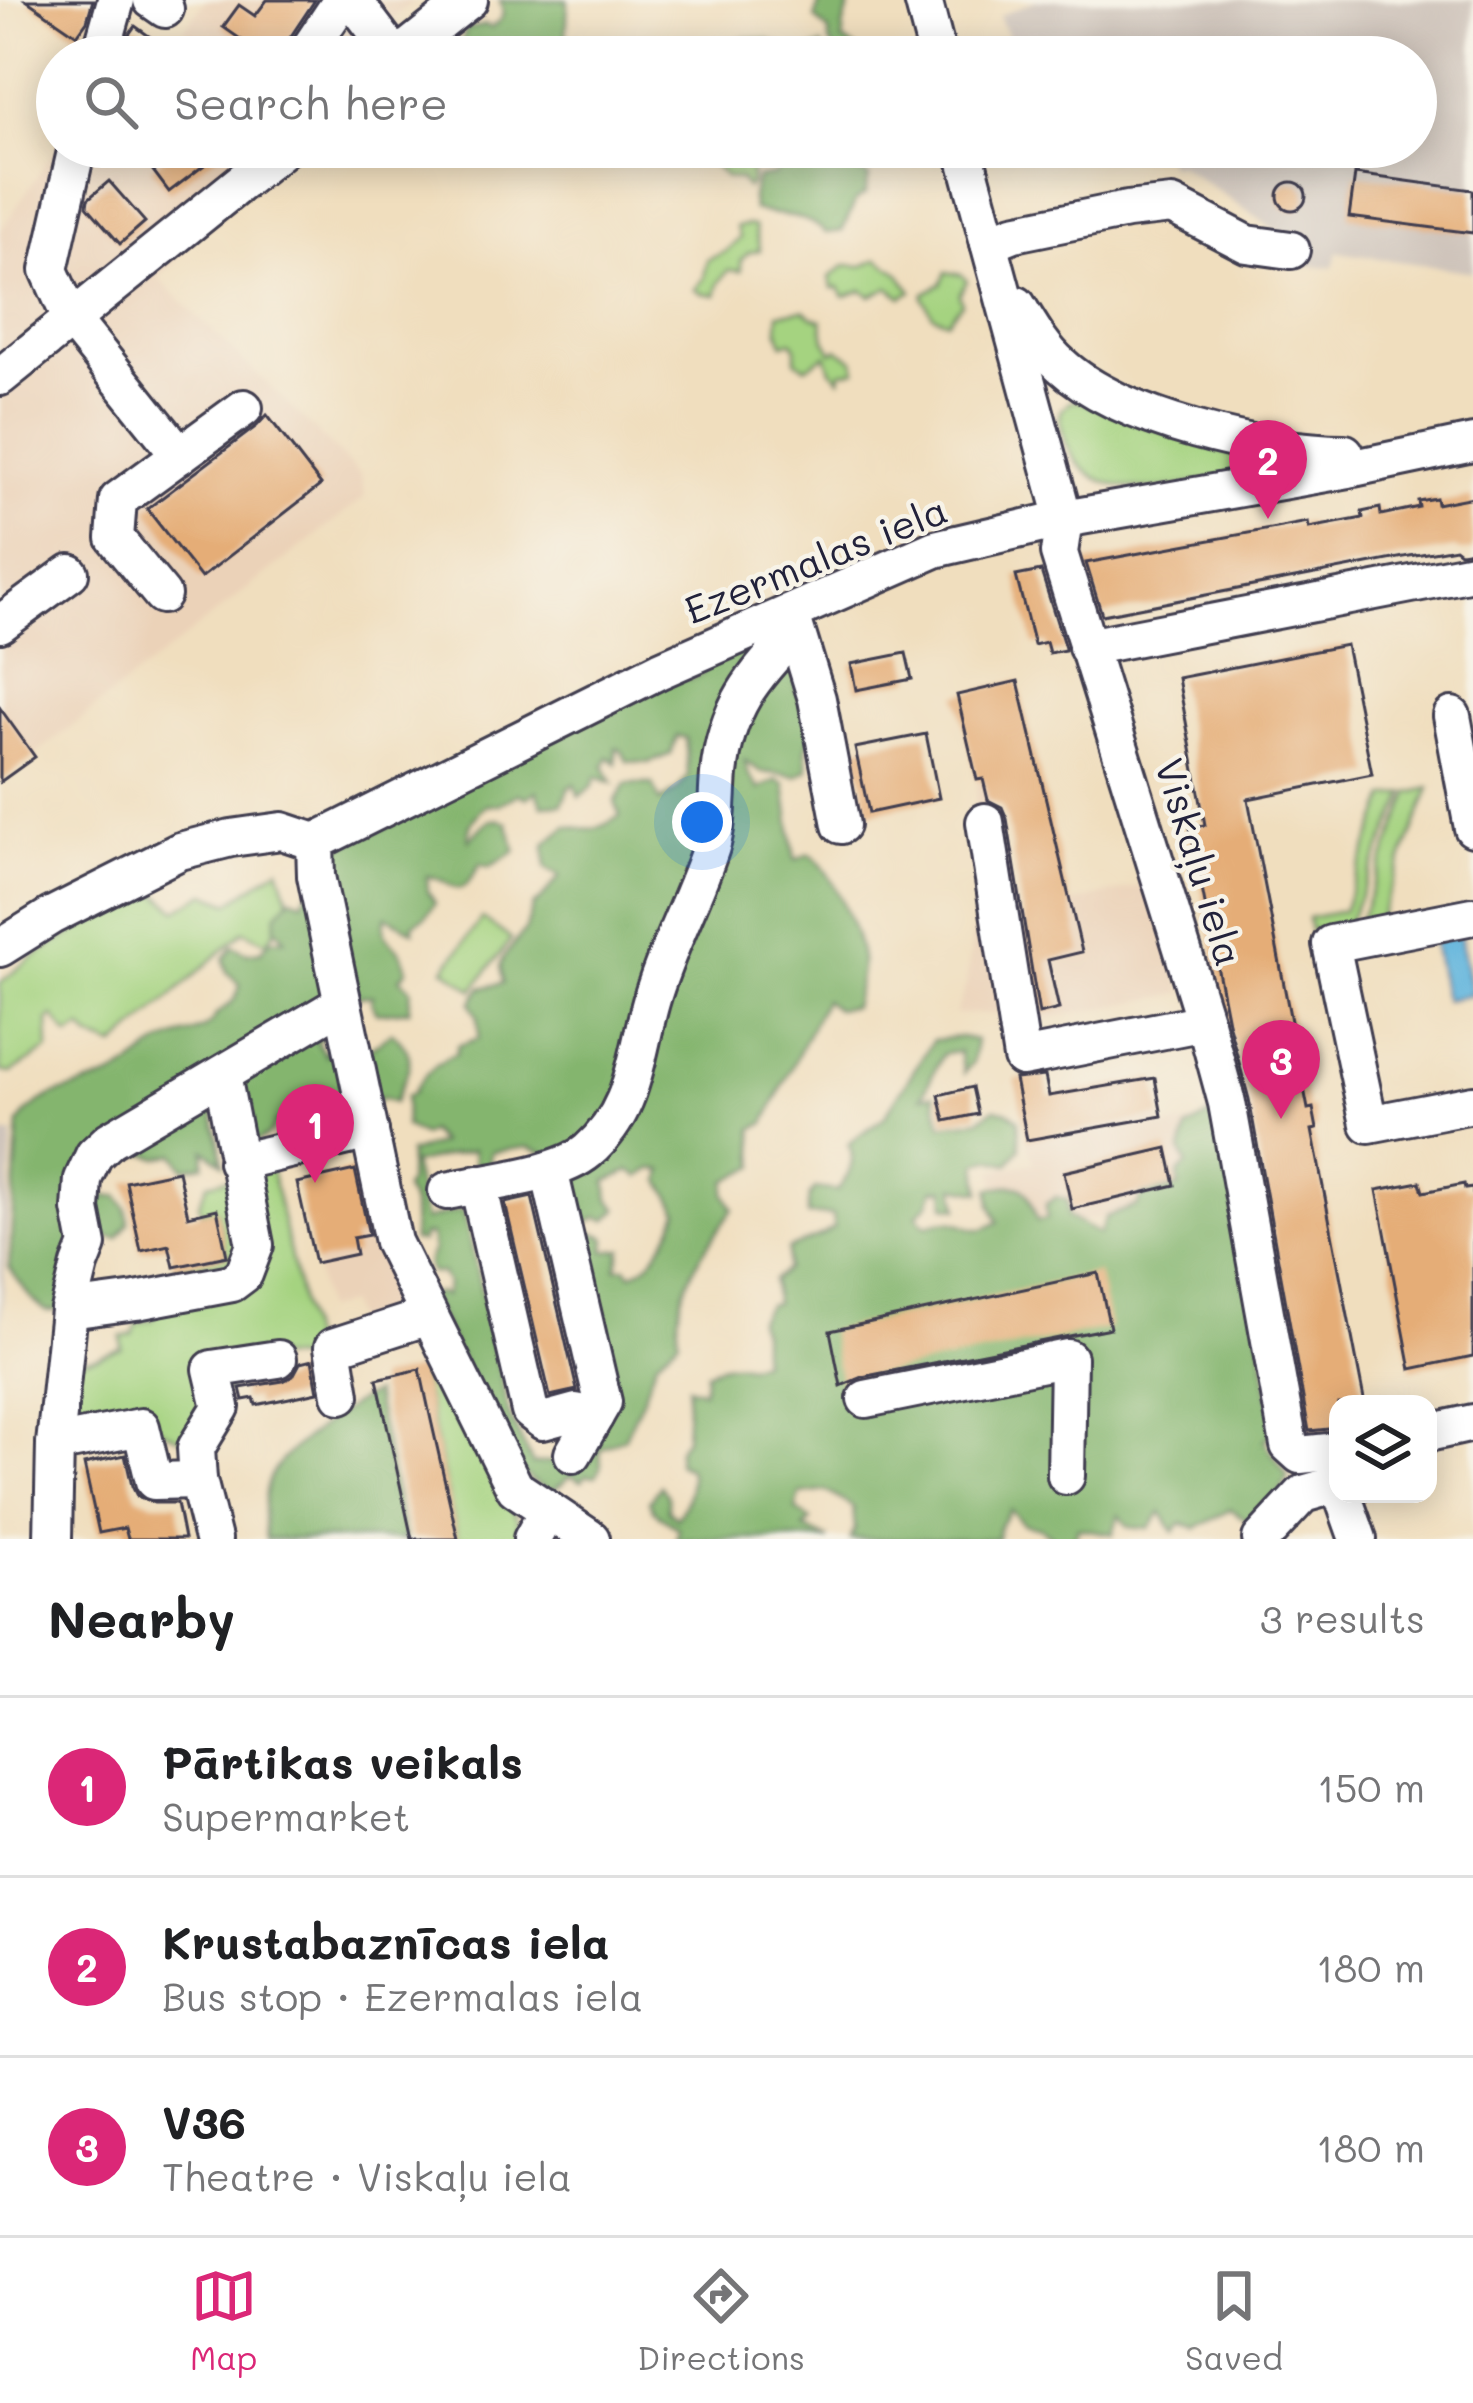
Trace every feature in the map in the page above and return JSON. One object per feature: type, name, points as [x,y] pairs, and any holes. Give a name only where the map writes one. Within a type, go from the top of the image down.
[{"type":"street","points":[[106,36],[116,0]]},
{"type":"street","points":[[318,36],[342,0]]},
{"type":"street","points":[[353,0],[381,36]]},
{"type":"street","points":[[424,36],[469,0]]},
{"type":"street","points":[[923,0],[932,36]]},
{"type":"street","points":[[71,168],[49,270],[71,319],[180,454]]},
{"type":"street","points":[[0,377],[259,168]]},
{"type":"street","points":[[969,168],[1001,280]]},
{"type":"street","points":[[989,242],[1105,214],[1172,205],[1247,244],[1291,250]]},
{"type":"street","name":"Ezermalas iela","points":[[1001,280],[1040,342],[1063,367],[1135,408],[1272,447],[1384,460]]},
{"type":"street","name":"Viskaļu iela","points":[[1001,280],[1064,520],[1060,554],[1227,1102],[1289,1445],[1300,1455],[1329,1465]]},
{"type":"street","points":[[1035,414],[1043,394],[1063,383],[1083,381]]},
{"type":"street","points":[[162,595],[115,538],[118,500],[244,408]]},
{"type":"street","name":"Ezermalas iela","points":[[315,842],[660,670],[794,621],[935,549],[1473,443]]},
{"type":"street","points":[[1087,647],[1473,572]]},
{"type":"street","points":[[0,624],[70,573]]},
{"type":"street","points":[[794,621],[817,699],[841,825]]},
{"type":"street","points":[[596,1416],[576,1412],[543,1421],[530,1411],[463,1187],[566,1165],[588,1151],[614,1121],[632,1088],[652,999],[713,842],[725,737],[740,697],[794,621]]},
{"type":"street","points":[[1452,716],[1473,828]]},
{"type":"street","points":[[985,822],[1022,1058],[1205,1022]]},
{"type":"street","points":[[0,948],[50,916],[180,851],[282,831],[315,842],[316,876],[393,1242],[515,1488],[540,1524],[591,1539]]},
{"type":"street","points":[[1473,916],[1331,944],[1369,1124],[1473,1104]]},
{"type":"street","points":[[53,1539],[55,1444],[69,1310],[88,1245],[81,1209],[83,1179],[94,1155],[110,1140],[341,1004]]},
{"type":"street","points":[[69,1310],[232,1283],[244,1274],[255,1245],[222,1076]]},
{"type":"street","points":[[1364,1100],[1473,1079]]},
{"type":"street","points":[[237,1162],[370,1131]]},
{"type":"street","points":[[549,1170],[602,1402],[573,1454]]},
{"type":"street","points":[[341,1395],[333,1347],[429,1316]]},
{"type":"street","points":[[866,1399],[1068,1358],[1066,1477]]},
{"type":"street","points":[[213,1539],[198,1480],[196,1448],[221,1407],[212,1369],[278,1359]]},
{"type":"street","points":[[1437,1430],[1473,1424]]},
{"type":"street","points":[[55,1444],[141,1427],[154,1481],[198,1480]]},
{"type":"street","points":[[1261,1539],[1329,1474]]},
{"type":"street","points":[[1345,1503],[1358,1539]]},
{"type":"shaded area","points":[[205,0],[414,0],[373,36],[192,36],[184,30]]},
{"type":"shaded area","points":[[1037,0],[1473,0],[1473,272],[1338,252],[1334,267],[1278,265],[1277,231],[1184,168],[1437,168],[1437,36],[1008,36],[999,16]]},
{"type":"shaded area","points":[[43,168],[222,168],[152,230],[180,257],[158,278],[361,475],[365,497],[0,782],[0,231]]},
{"type":"shaded area","points":[[983,779],[1039,1013],[1059,1008],[1048,960],[1082,952],[1071,903],[1152,883],[1183,993],[1038,1020],[1017,1013],[955,1014],[966,986],[978,889],[973,839],[977,780]]},
{"type":"shaded area","points":[[1162,1116],[1164,1128],[1223,1117],[1236,1192],[1007,1235],[993,1170],[1034,1163],[1027,1140]]},
{"type":"shaded area","points":[[0,1134],[13,1134],[0,1356]]},
{"type":"shaded area","points":[[376,1233],[406,1309],[356,1328],[348,1303],[324,1310],[315,1263],[355,1254],[353,1238]]},
{"type":"green space","points":[[500,0],[568,0],[566,36],[464,36],[466,29],[491,28],[503,13]]},
{"type":"green space","points":[[820,0],[850,4],[843,36],[829,36],[815,18]]},
{"type":"green space","points":[[717,168],[751,169],[747,188],[741,180],[725,177]]},
{"type":"green space","points":[[779,168],[851,168],[869,177],[865,194],[856,200],[842,231],[826,233],[801,219],[753,210],[757,178],[775,175]]},
{"type":"green space","points":[[754,226],[760,250],[741,260],[741,271],[729,270],[716,295],[695,289],[704,278],[707,260],[727,251],[740,238],[736,227]]},
{"type":"green space","points":[[878,259],[899,273],[912,291],[902,297],[889,287],[871,296],[862,290],[844,297],[839,288],[832,288],[830,277],[846,265],[863,266]]},
{"type":"green space","points":[[946,272],[967,281],[959,295],[962,303],[947,321],[933,315],[923,298],[941,284]]},
{"type":"green space","points":[[804,310],[822,320],[832,352],[838,349],[854,360],[856,370],[841,372],[840,379],[826,355],[806,367],[796,361],[792,341],[783,344],[779,313]]},
{"type":"green space","points":[[1071,401],[1263,466],[1180,486],[1121,486],[1096,478],[1076,460],[1063,433],[1061,411]]},
{"type":"green space","points":[[721,628],[799,657],[796,691],[811,702],[808,769],[797,776],[761,772],[745,761],[759,789],[777,780],[785,785],[795,860],[809,854],[826,871],[854,932],[861,970],[853,1007],[836,1009],[824,1000],[765,1123],[753,1129],[756,1166],[727,1181],[725,1193],[733,1209],[686,1286],[679,1339],[656,1361],[625,1437],[600,1449],[596,1476],[586,1475],[582,1481],[571,1476],[552,1491],[514,1465],[429,1296],[445,1296],[447,1283],[428,1266],[431,1235],[422,1236],[422,1242],[413,1241],[412,1205],[404,1190],[409,1153],[440,1143],[429,1131],[422,1136],[405,1126],[406,1096],[437,1065],[457,1053],[457,1046],[479,1038],[478,1017],[471,1003],[481,988],[503,983],[503,958],[526,929],[533,906],[560,876],[546,868],[545,844],[567,826],[595,828],[620,816],[615,802],[626,784],[653,784],[660,802],[678,789],[688,776],[686,738],[677,736],[671,754],[648,763],[627,761],[616,748],[616,763],[608,757],[604,767],[613,783],[596,777],[579,797],[575,784],[562,804],[542,805],[537,791],[527,798],[519,794],[485,806],[470,825],[469,840],[485,824],[500,820],[507,822],[516,851],[489,867],[480,864],[460,888],[427,876],[435,903],[413,924],[413,931],[386,916],[385,934],[407,969],[400,978],[411,989],[409,1010],[377,1013],[373,996],[324,997],[327,1035],[316,1041],[326,1056],[330,1043],[338,1038],[361,1055],[392,1032],[409,1058],[395,1102],[381,1097],[365,1113],[331,1131],[325,1113],[315,1130],[296,1118],[289,1125],[277,1121],[265,1138],[244,1145],[236,1107],[202,1101],[213,1111],[223,1163],[205,1150],[204,1165],[184,1168],[175,1154],[158,1158],[144,1153],[107,1166],[101,1190],[108,1197],[118,1196],[129,1223],[118,1238],[76,1235],[64,1310],[46,1311],[30,1297],[9,1267],[19,1123],[28,1112],[60,1093],[116,1075],[163,1043],[209,1025],[239,990],[224,959],[233,946],[247,953],[261,951],[270,940],[285,939],[275,928],[277,913],[291,897],[303,901],[327,852],[399,821],[424,795],[435,805],[437,798],[673,671],[691,679],[704,672],[702,665]],"holes":[[[528,1147],[559,1159],[572,1182],[576,1216],[587,1223],[598,1217],[607,1220],[618,1209],[609,1199],[607,1181],[630,1171],[640,1177],[652,1169],[663,1170],[661,1181],[679,1211],[654,1257],[631,1274],[626,1267],[616,1268],[622,1249],[605,1251],[606,1237],[586,1230],[576,1237],[610,1407],[566,1428],[556,1461],[533,1464],[509,1415],[463,1209],[425,1220],[412,1164],[473,1150],[475,1172],[489,1170],[491,1152]]]},
{"type":"green space","points":[[1430,788],[1377,924],[1359,921],[1410,793]]},
{"type":"green space","points":[[1406,793],[1348,923],[1310,931],[1308,918],[1343,911],[1387,797]]},
{"type":"green space","points":[[279,868],[292,908],[267,942],[244,931],[115,1047],[91,1038],[82,1028],[69,1036],[53,1016],[48,1020],[49,1049],[11,1073],[0,1071],[0,983],[36,955],[157,893],[177,910],[206,893],[230,903]]},
{"type":"green space","points":[[482,918],[511,939],[473,990],[445,969]]},
{"type":"green space","points":[[933,1040],[976,1040],[973,1062],[964,1073],[959,1052],[943,1054],[922,1096],[934,1094],[942,1125],[980,1119],[995,1108],[1008,1111],[1018,1119],[1020,1148],[1009,1164],[990,1159],[978,1163],[981,1192],[955,1187],[959,1208],[946,1206],[945,1189],[934,1189],[917,1215],[926,1225],[950,1221],[978,1229],[991,1226],[998,1222],[990,1189],[1018,1186],[1027,1194],[1037,1221],[1047,1219],[1046,1204],[1056,1197],[1067,1200],[1068,1217],[1099,1234],[1106,1217],[1137,1206],[1142,1196],[1179,1187],[1178,1174],[1187,1164],[1181,1151],[1187,1129],[1209,1116],[1225,1115],[1275,1430],[1264,1440],[1288,1477],[1272,1509],[1247,1521],[1231,1509],[1196,1529],[1181,1523],[1174,1532],[1161,1512],[1149,1529],[1129,1527],[1119,1515],[1113,1534],[1078,1528],[1075,1539],[1055,1539],[1023,1524],[1010,1510],[998,1529],[998,1539],[850,1539],[855,1529],[853,1507],[826,1491],[800,1494],[796,1510],[811,1520],[804,1528],[829,1539],[676,1539],[679,1529],[654,1511],[649,1501],[660,1486],[668,1496],[668,1510],[677,1518],[686,1501],[689,1468],[677,1463],[685,1438],[688,1386],[703,1391],[706,1372],[727,1364],[748,1366],[761,1361],[757,1321],[767,1305],[775,1303],[773,1280],[787,1269],[788,1249],[834,1227],[833,1215],[807,1215],[809,1196],[816,1188],[837,1191],[850,1169],[849,1145],[884,1117]]},
{"type":"green space","points":[[271,1169],[314,1360],[252,1356],[190,1444],[147,1422],[63,1436],[74,1361],[122,1348],[121,1337],[133,1334],[137,1323],[154,1319],[155,1310],[185,1302],[174,1267],[227,1256],[217,1210],[201,1213],[199,1203],[208,1183]]},
{"type":"green space","points":[[435,1340],[518,1521],[519,1539],[458,1539],[420,1369],[418,1344]]},
{"type":"green space","points":[[374,1393],[405,1539],[266,1539],[265,1502],[275,1469],[315,1431]]},
{"type":"water","points":[[1460,935],[1472,995],[1445,1000],[1433,941]]},
{"type":"building","points":[[26,0],[93,0],[77,35]]},
{"type":"building","points":[[267,0],[315,0],[291,36],[236,36],[223,27],[239,5],[255,16]]},
{"type":"building","points":[[135,26],[149,36],[129,36]]},
{"type":"building","points":[[151,168],[200,168],[169,192]]},
{"type":"building","points":[[1355,174],[1473,190],[1473,233],[1349,217]]},
{"type":"building","points":[[109,181],[145,222],[120,244],[87,206],[88,199]]},
{"type":"building","points":[[1292,182],[1302,186],[1306,196],[1302,206],[1292,210],[1282,206],[1278,196],[1282,186]]},
{"type":"building","points":[[267,415],[321,485],[201,578],[147,509]]},
{"type":"building","points":[[1473,497],[1473,550],[1455,548],[1102,615],[1086,563],[1308,522],[1309,528],[1363,518],[1362,512],[1380,508],[1381,515],[1419,507],[1418,501],[1436,498],[1437,504]]},
{"type":"building","points":[[1041,571],[1065,650],[1049,653],[1046,642],[1034,645],[1016,576]]},
{"type":"building","points":[[1346,645],[1372,774],[1248,799],[1308,1109],[1313,1108],[1317,1129],[1312,1130],[1363,1395],[1329,1395],[1329,1429],[1309,1431],[1249,1099],[1228,1022],[1190,827],[1205,825],[1178,678]]},
{"type":"building","points":[[906,653],[912,679],[856,690],[851,664]]},
{"type":"building","points":[[1018,681],[1082,952],[1048,960],[1059,1009],[1039,1014],[1007,819],[1002,807],[988,800],[983,779],[977,780],[957,695]]},
{"type":"building","points":[[0,708],[35,757],[0,782]]},
{"type":"building","points":[[926,734],[939,798],[869,813],[855,748]]},
{"type":"building","points":[[1045,1076],[1049,1096],[1155,1078],[1162,1116],[1027,1140],[1015,1079]]},
{"type":"building","points":[[972,1087],[978,1114],[945,1121],[939,1095]]},
{"type":"building","points":[[1167,1148],[1175,1185],[1072,1209],[1064,1172]]},
{"type":"building","points":[[355,1170],[369,1235],[353,1238],[356,1254],[315,1263],[297,1183]]},
{"type":"building","points":[[178,1171],[188,1216],[217,1209],[227,1256],[174,1267],[169,1245],[141,1251],[126,1182]]},
{"type":"building","points":[[1420,1182],[1423,1192],[1464,1184],[1465,1189],[1473,1188],[1473,1356],[1411,1369],[1377,1190]]},
{"type":"building","points":[[532,1197],[577,1390],[550,1396],[505,1203]]},
{"type":"building","points":[[1098,1273],[1110,1328],[862,1377],[841,1386],[830,1331]]},
{"type":"building","points":[[312,1360],[318,1392],[256,1405],[254,1398],[243,1400],[240,1388],[283,1381],[293,1376],[300,1363]]},
{"type":"building","points":[[420,1369],[458,1539],[412,1539],[377,1379]]},
{"type":"building","points":[[125,1455],[137,1496],[154,1503],[177,1503],[184,1539],[128,1539],[125,1528],[99,1533],[84,1464]]},
{"type":"place","name":"Krustabaznīcas iela","points":[[1268,519]]},
{"type":"place","name":"V36","points":[[1281,1119]]},
{"type":"place","name":"Pārtikas veikals","points":[[315,1183]]}]
